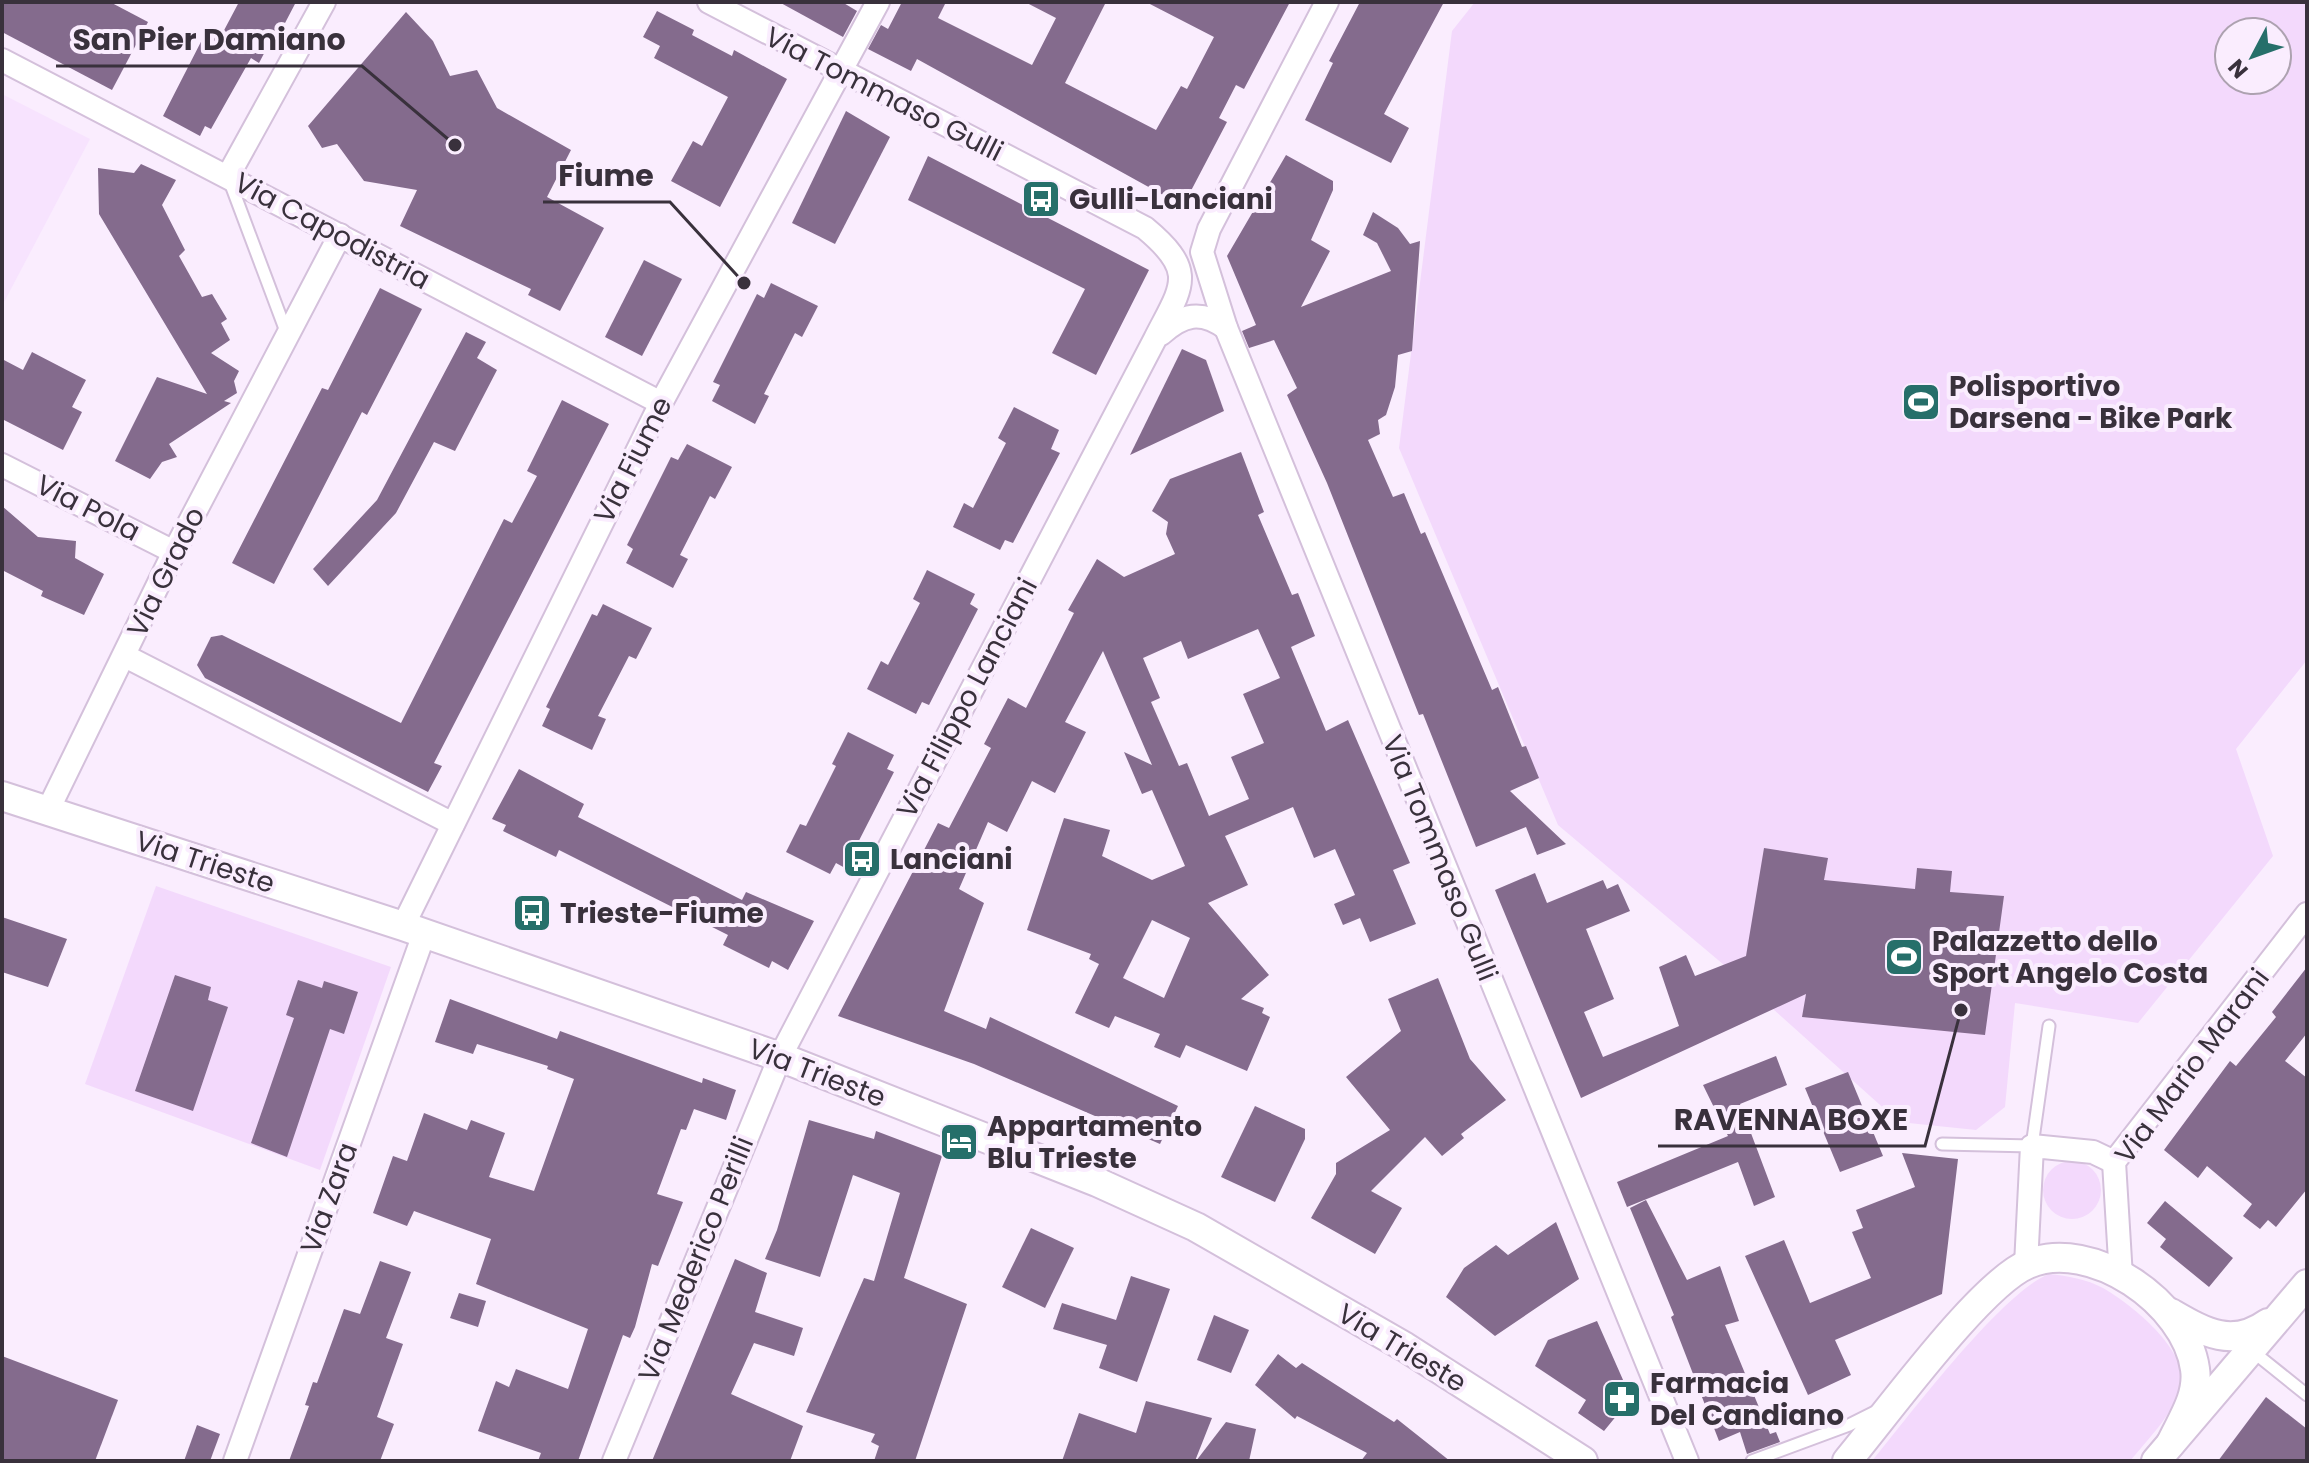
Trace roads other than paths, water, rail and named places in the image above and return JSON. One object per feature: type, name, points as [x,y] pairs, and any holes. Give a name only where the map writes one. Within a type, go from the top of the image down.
[{"type":"street","points":[[228,176],[324,2]]},
{"type":"street","name":"Via Tommaso Gulli","points":[[709,2],[1145,228],[1203,246],[1226,328],[1687,1461]]},
{"type":"street","name":"Via Fiume","points":[[413,930],[453,824],[661,403],[878,2]]},
{"type":"street","points":[[1203,246],[1327,2]]},
{"type":"street","name":"Via Capodistria","points":[[2,60],[661,403]]},
{"type":"street","name":"Via Tommaso Gulli","points":[[1145,228],[1177,260],[1182,279],[1179,290]]},
{"type":"street","name":"Via Grado","points":[[48,810],[174,552],[340,235]]},
{"type":"street","name":"Via Filippo Lanciani","points":[[780,1057],[1179,290]]},
{"type":"street","name":"Via Filippo Lanciani","points":[[1155,339],[1182,318],[1197,314],[1213,319],[1226,328]]},
{"type":"street","name":"Via Pola","points":[[2,465],[174,552]]},
{"type":"street","points":[[125,656],[453,824]]},
{"type":"street","name":"Via Trieste","points":[[2,796],[413,930],[780,1057],[1097,1182],[1196,1227],[1405,1347],[1583,1461]]},
{"type":"street","name":"Via Mario Marani","points":[[2121,1277],[2114,1162],[2307,914]]},
{"type":"street","name":"Via Zara","points":[[235,1461],[413,930]]},
{"type":"street","name":"Via Mederico Perilli","points":[[614,1461],[780,1057]]},
{"type":"street","points":[[2026,1265],[2032,1146],[2093,1152],[2114,1162]]},
{"type":"street","points":[[1847,1461],[1978,1304],[2026,1265],[2064,1257],[2086,1261],[2121,1277],[2208,1334],[2228,1338],[2248,1334],[2297,1303]]},
{"type":"street","points":[[2164,1452],[2250,1349],[2297,1303]]},
{"type":"street","points":[[2164,1452],[2192,1400],[2196,1372],[2187,1340],[2167,1310]]},
{"type":"lane","points":[[228,176],[287,335]]},
{"type":"lane","points":[[1942,1144],[2032,1146],[2049,1026]]},
{"type":"lane","points":[[2250,1349],[2307,1395]]},
{"type":"lane","points":[[1752,1461],[1849,1425],[1898,1399]]},
{"type":"place","name":"San Pier Damiano","points":[[455,145]]},
{"type":"place","name":"Gulli-Lanciani","points":[[1041,199]]},
{"type":"place","name":"Fiume","points":[[744,283]]},
{"type":"place","name":"Polisportivo Darsena - Bike Park","points":[[1921,402]]},
{"type":"place","name":"Lanciani","points":[[862,859]]},
{"type":"place","name":"Trieste-Fiume","points":[[532,913]]},
{"type":"place","name":"Palazzetto dello Sport Angelo Costa","points":[[1904,957]]},
{"type":"place","name":"RAVENNA BOXE","points":[[1961,1010]]},
{"type":"place","name":"Appartamento Blu Trieste","points":[[959,1142]]},
{"type":"place","name":"Farmacia Del Candiano","points":[[1622,1399]]}]
